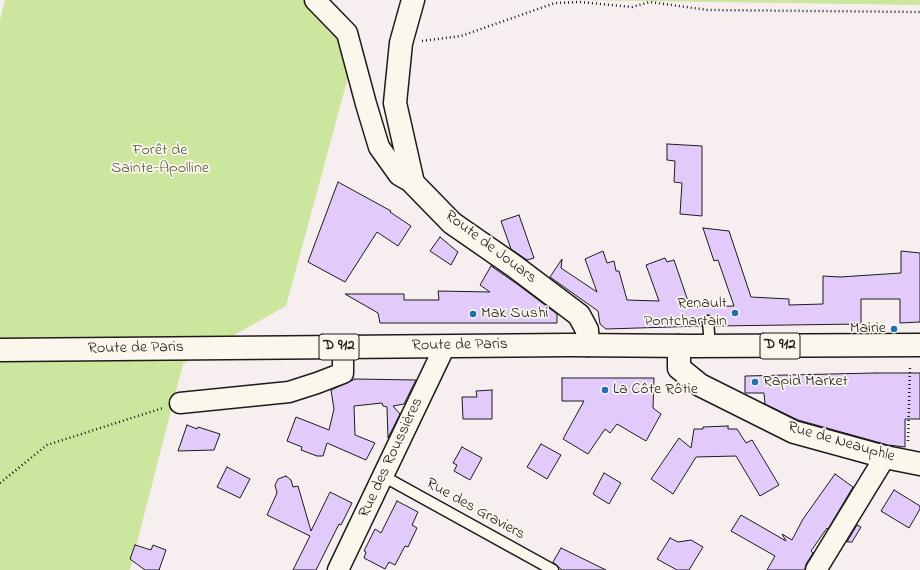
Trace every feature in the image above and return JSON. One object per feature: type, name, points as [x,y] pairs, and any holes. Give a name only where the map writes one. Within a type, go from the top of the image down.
[{"type":"main road","points":[[413,0],[401,43],[395,104],[413,183]]},
{"type":"main road","name":"Route de Jouars","points":[[413,183],[452,223],[514,266],[579,315],[587,330],[588,345]]},
{"type":"main road","name":"Route de Paris","points":[[0,350],[588,345],[920,345]]},
{"type":"main road","name":"Rue de Neauphle","points":[[679,346],[679,368],[700,385],[794,432],[885,457],[914,463]]},
{"type":"street","points":[[315,0],[348,33],[366,104],[379,147],[399,175],[413,183]]},
{"type":"street","name":"Rue des Roussières","points":[[338,570],[445,346]]},
{"type":"street","points":[[180,403],[289,392],[318,383],[343,373],[343,347]]},
{"type":"street","points":[[816,570],[885,457]]},
{"type":"lane","points":[[708,321],[710,346]]},
{"type":"lane","name":"Rue des Graviers","points":[[383,476],[553,570]]},
{"type":"path","points":[[401,43],[461,36],[555,3],[580,2],[632,7],[650,2],[708,10],[920,12]]},
{"type":"path","points":[[910,367],[914,463]]},
{"type":"path","points":[[0,482],[47,445],[180,403]]},
{"type":"green space","name":"Forêt de Sainte-Apolline","points":[[5,0],[305,0],[330,19],[353,59],[286,306],[183,364],[130,570],[0,570],[0,20]]},
{"type":"green space","points":[[580,0],[920,0],[920,5]]},
{"type":"building","points":[[667,144],[702,146],[702,216],[680,214],[682,183],[674,182],[675,161],[667,160]]},
{"type":"building","points":[[338,182],[391,211],[390,212],[411,226],[398,246],[377,232],[345,282],[308,262]]},
{"type":"building","points":[[519,215],[534,258],[527,260],[511,249],[501,221]]},
{"type":"building","points":[[703,228],[729,231],[751,297],[789,299],[789,305],[823,304],[823,276],[840,277],[901,273],[901,251],[920,253],[920,322],[900,323],[900,299],[861,299],[861,324],[716,326],[714,318],[708,315],[702,318],[702,326],[606,329],[600,324],[598,311],[550,277],[562,259],[561,268],[597,292],[585,259],[603,251],[607,263],[614,261],[616,271],[619,271],[627,300],[659,301],[646,265],[665,258],[667,262],[674,260],[690,307],[734,306],[718,260],[714,261]]},
{"type":"building","points":[[440,237],[458,252],[451,265],[430,251]]},
{"type":"building","points":[[491,266],[557,314],[557,323],[380,323],[378,313],[345,294],[404,294],[404,300],[439,300],[438,291],[490,292],[480,285]]},
{"type":"building","points":[[920,373],[920,419],[905,419],[905,447],[888,445],[798,420],[765,404],[764,393],[745,393],[745,376]]},
{"type":"building","points":[[562,378],[654,378],[653,408],[661,414],[646,441],[617,424],[610,433],[605,429],[588,454],[563,439],[584,401],[562,401]]},
{"type":"building","points":[[355,379],[416,380],[404,404],[393,406],[400,414],[388,438],[387,407],[383,406],[382,403],[354,406],[355,435],[375,443],[366,460],[327,443],[323,456],[317,456],[301,450],[302,447],[287,441],[296,417],[329,430],[334,409],[331,390]]},
{"type":"building","points":[[492,390],[492,419],[463,419],[462,397],[477,397],[476,391]]},
{"type":"building","points":[[187,425],[197,429],[198,427],[220,434],[214,450],[178,451]]},
{"type":"building","points":[[728,426],[728,429],[737,429],[746,443],[752,440],[779,485],[760,496],[736,456],[696,457],[673,494],[651,479],[679,438],[691,448],[694,429],[703,429],[703,427]]},
{"type":"building","points":[[541,444],[561,455],[547,479],[527,467]]},
{"type":"building","points":[[462,447],[482,458],[470,480],[454,471],[457,465],[453,463]]},
{"type":"building","points":[[227,467],[250,479],[240,498],[217,487]]},
{"type":"building","points":[[604,473],[621,483],[609,504],[593,494]]},
{"type":"building","points":[[835,474],[853,487],[828,529],[827,528],[811,551],[813,553],[806,564],[805,570],[767,570],[775,556],[731,531],[741,515],[786,541],[782,534],[792,540],[803,519]]},
{"type":"building","points":[[286,476],[291,480],[293,487],[298,486],[311,531],[330,492],[352,503],[341,525],[339,524],[316,570],[293,570],[310,536],[267,515],[277,493],[275,485],[278,479]]},
{"type":"building","points":[[894,490],[920,506],[920,509],[909,528],[881,511]]},
{"type":"building","points":[[397,501],[418,512],[412,525],[417,528],[408,547],[405,546],[395,565],[389,562],[385,569],[364,558],[366,552],[364,551],[375,529],[381,533]]},
{"type":"building","points":[[857,525],[861,527],[852,542],[847,542]]},
{"type":"building","points":[[670,538],[678,542],[691,540],[703,547],[689,570],[677,570],[657,559]]},
{"type":"building","points":[[135,545],[151,550],[153,545],[166,550],[159,570],[145,570],[130,559]]},
{"type":"building","points":[[561,548],[606,570],[562,570],[553,562]]},
{"type":"place","name":"Renault Pontchartain","points":[[735,313]]},
{"type":"place","name":"Mak Sushi","points":[[473,314]]},
{"type":"place","name":"Mairie","points":[[894,329]]},
{"type":"place","name":"Rapid Market","points":[[755,382]]},
{"type":"place","name":"La Côte Rôtie","points":[[605,390]]}]
